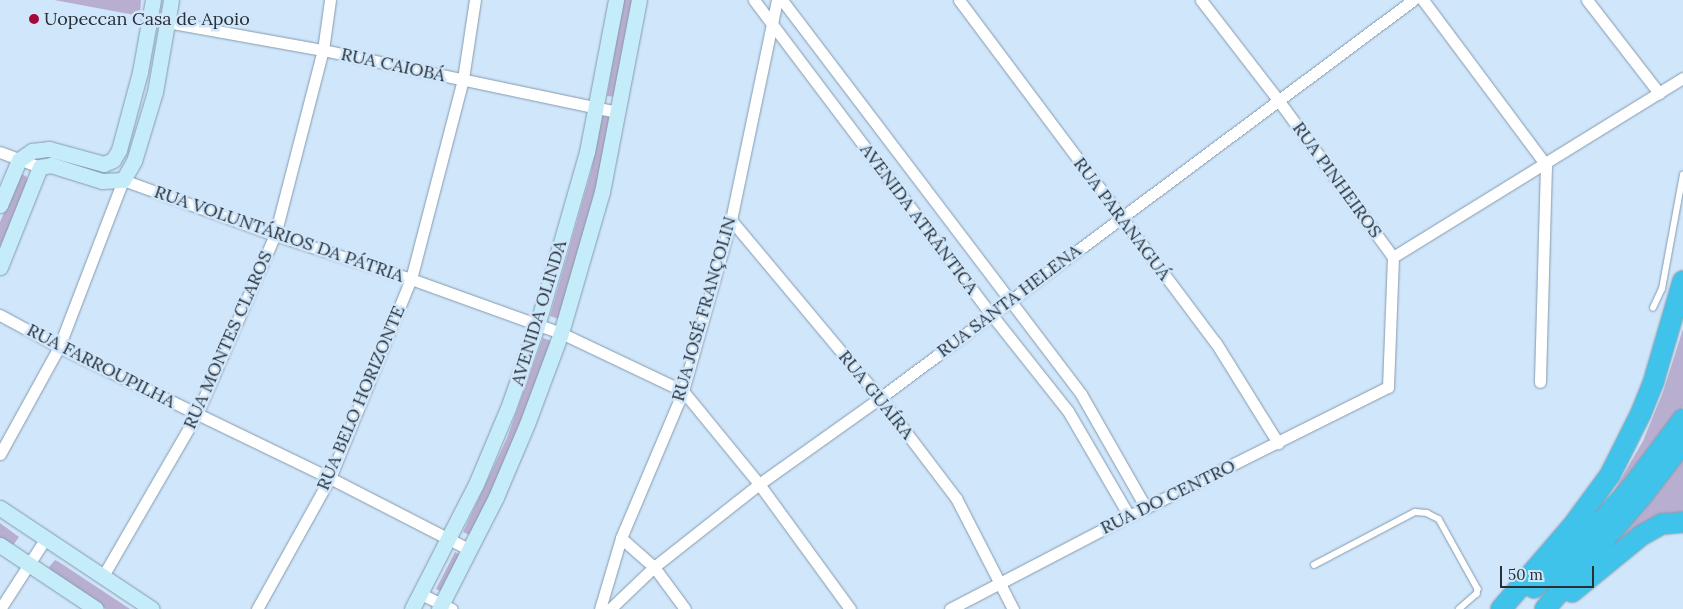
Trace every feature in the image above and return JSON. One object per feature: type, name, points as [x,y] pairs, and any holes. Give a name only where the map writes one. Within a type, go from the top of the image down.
[{"type":"highway","points":[[1501,609],[1580,517],[1610,475],[1641,413],[1654,380],[1683,281]]},
{"type":"highway","points":[[1511,609],[1586,538],[1632,487],[1683,419]]},
{"type":"highway","points":[[1545,609],[1642,496],[1683,443]]},
{"type":"highway","points":[[1551,609],[1642,535],[1662,524],[1683,522]]},
{"type":"street","points":[[0,205],[19,160],[32,151],[49,150],[104,164],[113,160],[118,150],[140,72],[152,0]]},
{"type":"street","points":[[0,454],[59,347],[123,180],[134,161],[147,124],[161,64],[171,0]]},
{"type":"street","name":"RUA MONTES CLAROS","points":[[104,576],[197,414],[275,235],[323,50],[330,0]]},
{"type":"street","name":"RUA BELO HORIZONTE","points":[[257,609],[330,478],[411,279],[463,79],[475,0]]},
{"type":"street","name":"AVENIDA OLINDA","points":[[412,609],[493,446],[537,326],[587,152],[616,0]]},
{"type":"street","name":"AVENIDA OLINDA","points":[[445,607],[527,424],[561,334],[602,192],[639,0]]},
{"type":"street","name":"AVENIDA ATRÂNTICA","points":[[754,0],[991,314],[1068,411],[1129,516]]},
{"type":"street","name":"RUA JOSÉ FRANÇOLIN","points":[[600,609],[621,538],[683,391],[731,220],[777,0]]},
{"type":"street","points":[[782,0],[1081,394],[1146,508]]},
{"type":"street","name":"RUA PARANAGUÁ","points":[[959,0],[1216,343],[1278,443]]},
{"type":"street","name":"RUA PINHEIROS","points":[[1201,0],[1279,100],[1394,257]]},
{"type":"street","name":"RUA SANTA HELENA","points":[[610,609],[654,568],[759,484],[880,398],[1413,0]]},
{"type":"street","points":[[1423,0],[1546,165],[1540,382]]},
{"type":"street","points":[[1587,0],[1659,93]]},
{"type":"street","name":"RUA CAIOBÁ","points":[[150,18],[323,50],[617,112]]},
{"type":"street","points":[[1394,257],[1546,165],[1683,78]]},
{"type":"street","name":"RUA VOLUNTÁRIOS DA PÁTRIA","points":[[0,152],[40,167],[51,165],[102,181],[123,180],[275,235],[411,279],[561,334],[683,391]]},
{"type":"street","points":[[113,160],[123,180]]},
{"type":"street","points":[[0,267],[40,167]]},
{"type":"street","name":"RUA GUAÍRA","points":[[731,220],[880,398],[956,498],[1013,609]]},
{"type":"street","name":"RUA DO CENTRO","points":[[950,609],[1129,516],[1388,387],[1394,257]]},
{"type":"street","name":"RUA FARROUPILHA","points":[[0,315],[59,347],[330,478],[449,537],[470,550]]},
{"type":"street","points":[[683,391],[759,484],[850,609]]},
{"type":"street","points":[[0,508],[152,609]]},
{"type":"street","points":[[0,609],[46,538]]},
{"type":"street","points":[[621,538],[654,568],[685,609]]},
{"type":"street","points":[[0,545],[96,609]]},
{"type":"street","points":[[421,594],[445,607]]},
{"type":"lane","points":[[1653,308],[1662,289],[1683,175]]},
{"type":"lane","points":[[1314,565],[1415,512],[1427,513],[1438,519],[1478,590],[1477,594],[1460,609]]},
{"type":"shaded area","points":[[54,0],[141,0],[140,16]]},
{"type":"shaded area","points":[[623,0],[632,0],[616,97],[607,96]]},
{"type":"shaded area","points":[[602,116],[611,117],[600,174],[559,319],[550,316],[591,172]]},
{"type":"shaded area","points":[[22,174],[27,177],[28,181],[0,247],[0,222]]},
{"type":"shaded area","points":[[1683,329],[1683,407],[1604,508],[1643,441],[1663,392]]},
{"type":"shaded area","points":[[543,338],[552,341],[514,442],[472,536],[463,532],[507,438]]},
{"type":"shaded area","points":[[1683,453],[1683,512],[1662,514],[1592,564]]},
{"type":"shaded area","points":[[0,523],[19,537],[14,544],[10,545],[0,538]]},
{"type":"shaded area","points":[[455,552],[462,556],[443,593],[436,589]]},
{"type":"shaded area","points":[[55,560],[130,609],[106,609],[52,573],[49,567]]},
{"type":"place","name":"Uopeccan Casa de Apoio","points":[[34,19]]}]
